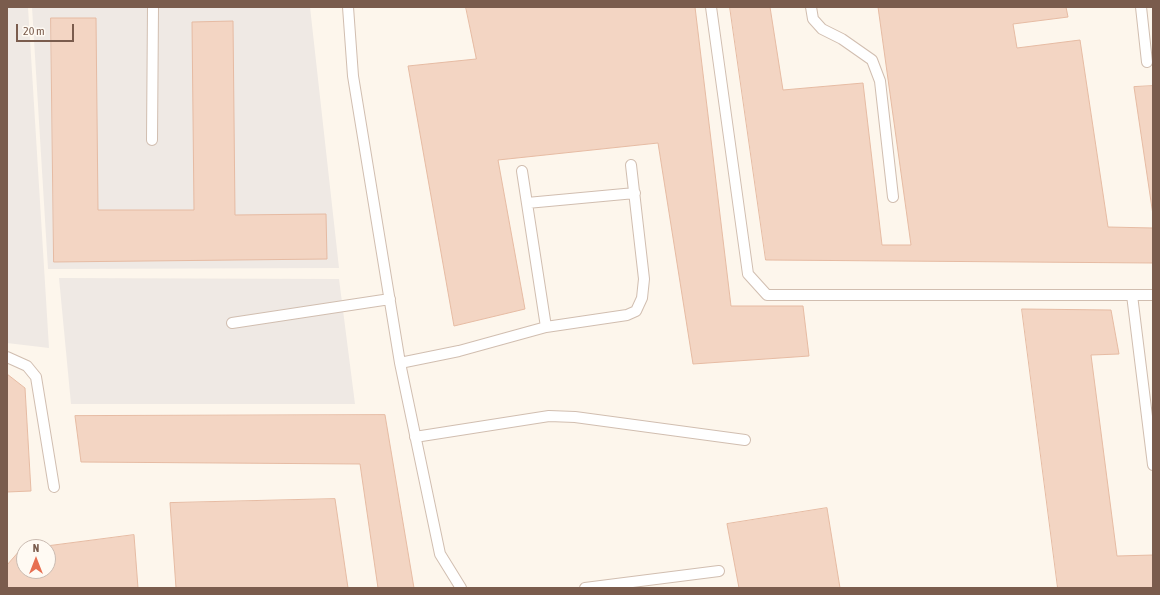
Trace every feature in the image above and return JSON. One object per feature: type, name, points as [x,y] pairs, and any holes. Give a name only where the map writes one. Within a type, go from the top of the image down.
[{"type":"lane","points":[[152,140],[153,7]]},
{"type":"lane","points":[[348,7],[353,76],[400,363],[440,554],[461,588]]},
{"type":"lane","points":[[711,7],[748,274],[767,295],[1153,295]]},
{"type":"lane","points":[[811,7],[813,19],[822,29],[842,39],[872,60],[880,81],[893,197]]},
{"type":"lane","points":[[1141,7],[1147,62]]},
{"type":"lane","points":[[400,363],[459,351],[546,327],[627,316],[636,311],[642,298],[644,279],[631,165]]},
{"type":"lane","points":[[522,171],[546,327]]},
{"type":"lane","points":[[527,203],[635,193]]},
{"type":"lane","points":[[1132,295],[1153,465]]},
{"type":"lane","points":[[232,323],[390,299]]},
{"type":"lane","points":[[7,357],[27,366],[36,376],[54,487]]},
{"type":"lane","points":[[415,437],[549,416],[575,417],[745,440]]},
{"type":"lane","points":[[586,588],[719,571]]},
{"type":"shaded area","points":[[7,7],[28,7],[49,348],[7,343]]},
{"type":"shaded area","points":[[32,7],[310,7],[339,268],[48,269]]},
{"type":"shaded area","points":[[59,278],[339,279],[355,404],[71,404]]},
{"type":"building","points":[[466,7],[695,7],[731,306],[803,306],[809,356],[693,364],[658,143],[498,160],[525,309],[454,326],[408,66],[476,59]]},
{"type":"building","points":[[730,7],[770,7],[783,90],[863,83],[882,245],[911,245],[878,7],[1066,7],[1068,17],[1013,24],[1017,48],[1080,40],[1108,227],[1153,228],[1153,263],[766,260]]},
{"type":"building","points":[[51,18],[96,18],[98,210],[194,210],[192,22],[233,21],[235,215],[326,214],[327,259],[54,262]]},
{"type":"building","points":[[1153,86],[1153,215],[1134,87]]},
{"type":"building","points":[[1022,309],[1111,310],[1119,354],[1091,355],[1117,556],[1153,555],[1153,588],[1058,588]]},
{"type":"building","points":[[7,374],[25,388],[31,491],[7,492]]},
{"type":"building","points":[[385,415],[414,588],[378,588],[360,464],[81,462],[75,416]]},
{"type":"building","points":[[335,499],[348,588],[176,588],[170,503]]},
{"type":"building","points":[[827,508],[840,588],[739,588],[727,524]]},
{"type":"building","points":[[134,535],[138,588],[7,588],[7,565],[16,555],[16,579],[56,579],[56,545]]}]
